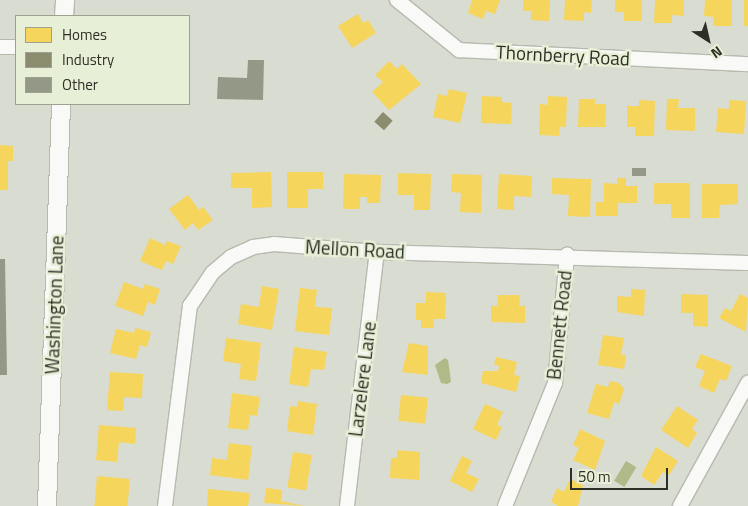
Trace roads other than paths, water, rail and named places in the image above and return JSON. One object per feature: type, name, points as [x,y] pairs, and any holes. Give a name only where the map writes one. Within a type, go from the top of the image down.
[{"type":"main road","points":[[64,15],[65,0]]},
{"type":"main road","name":"Washington Lane","points":[[47,506],[61,105]]},
{"type":"street","name":"Thornberry Road","points":[[397,0],[459,50],[748,64]]},
{"type":"street","points":[[0,47],[15,47]]},
{"type":"street","name":"Mellon Road","points":[[164,506],[190,306],[204,282],[221,264],[253,247],[274,244],[376,252],[567,255],[748,263]]},
{"type":"street","name":"Larzelere Lane","points":[[347,506],[376,252]]},
{"type":"street","name":"Bennett Road","points":[[504,506],[555,383],[567,255]]},
{"type":"street","points":[[680,506],[748,382]]}]
